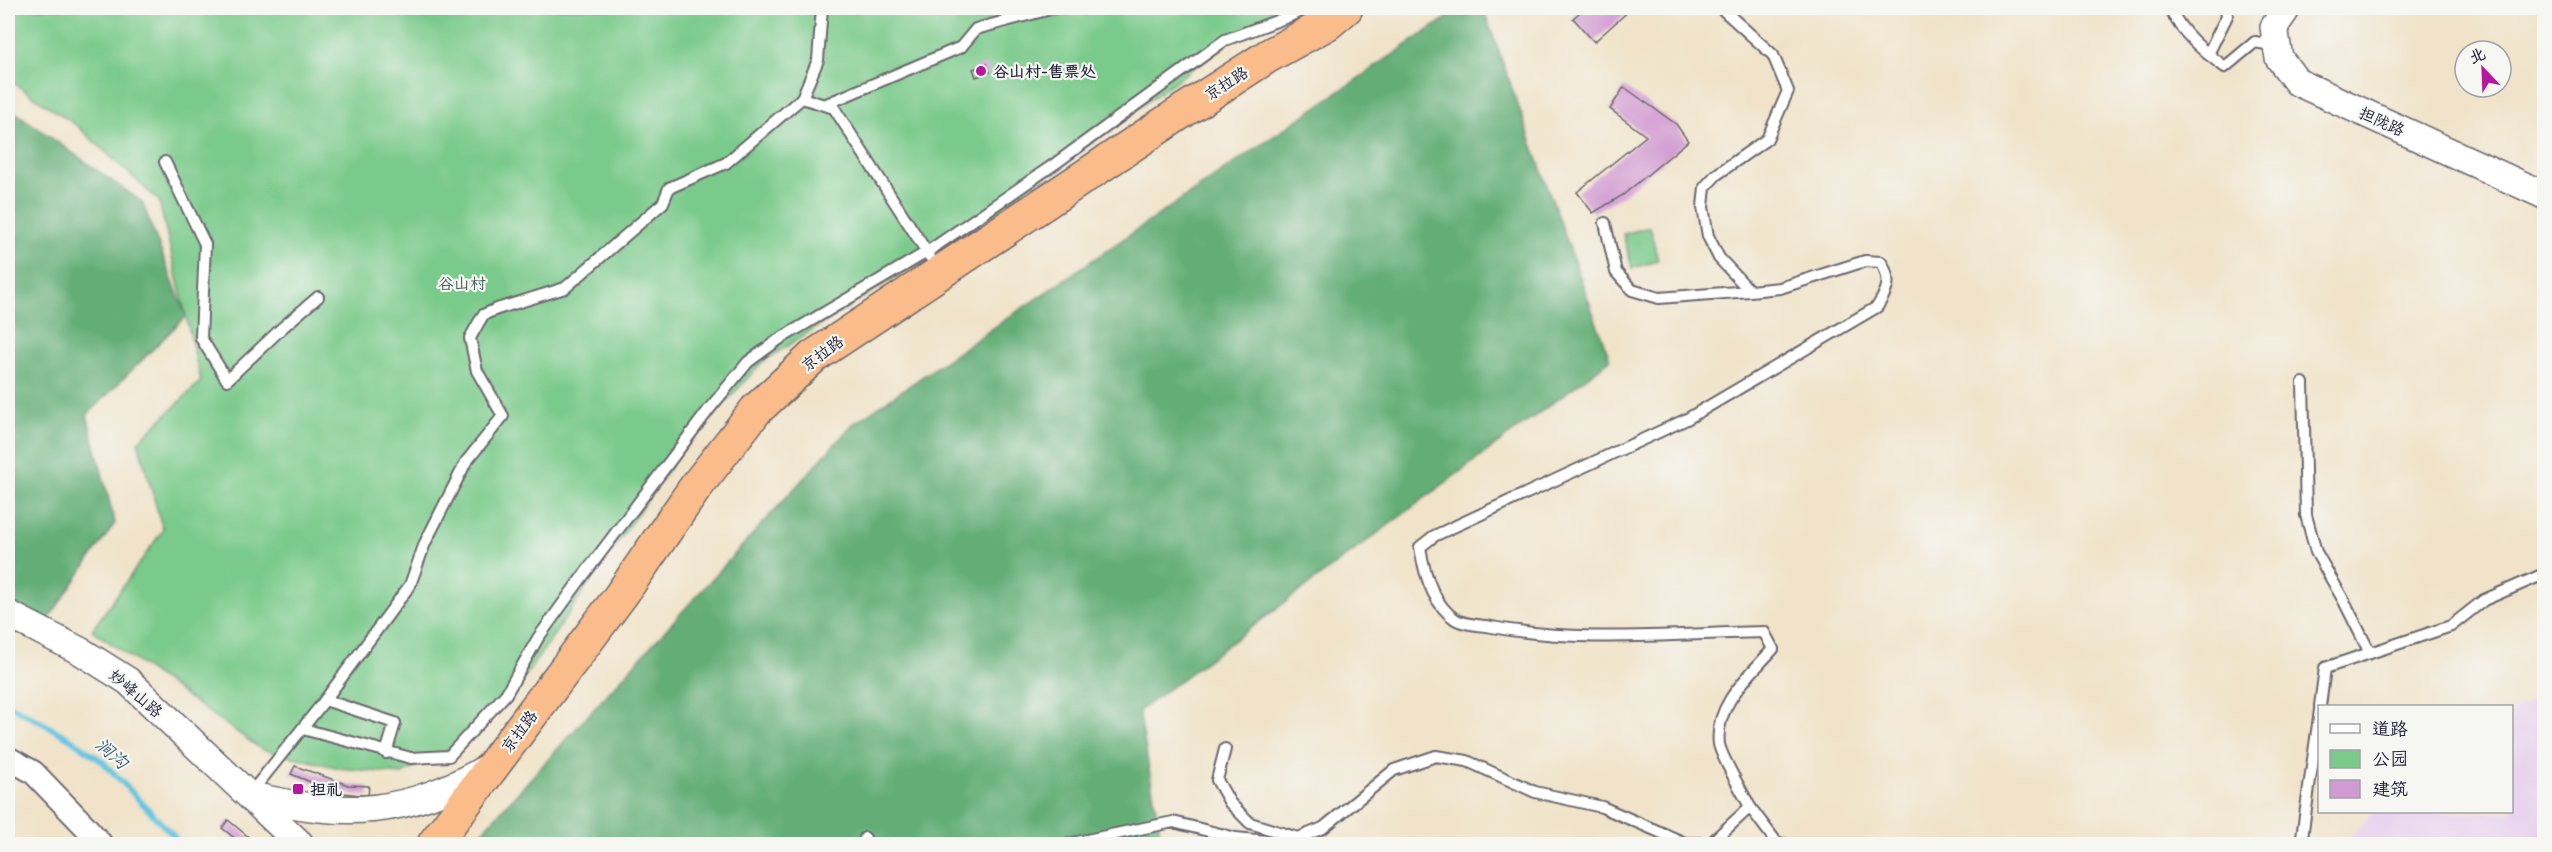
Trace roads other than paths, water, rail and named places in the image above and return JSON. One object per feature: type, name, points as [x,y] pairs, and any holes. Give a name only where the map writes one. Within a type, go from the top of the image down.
[{"type":"highway","name":"京拉路","points":[[434,844],[621,595],[695,488],[756,410],[813,357],[934,262],[1248,68],[1328,22],[1346,8]]},
{"type":"street","points":[[2276,46],[2274,27],[2286,8]]},
{"type":"street","name":"担陇路","points":[[2276,46],[2278,58],[2297,82],[2544,195]]},
{"type":"street","name":"妙峰山路","points":[[8,614],[82,652],[128,681],[300,844]]},
{"type":"street","points":[[8,758],[33,772],[101,844]]},
{"type":"street","points":[[249,795],[323,810],[375,810],[404,805],[438,794],[494,764]]},
{"type":"lane","points":[[249,795],[303,729],[410,585],[425,543],[466,462],[503,416],[477,371],[470,338],[483,315],[565,288],[663,203],[669,188],[726,163],[802,98],[818,60],[822,8]]},
{"type":"lane","points":[[824,105],[961,47],[976,29],[1054,8]]},
{"type":"lane","points":[[303,729],[411,758],[449,756],[506,694],[538,638],[574,588],[710,408],[748,363],[778,340],[934,262],[1056,163],[1225,40],[1306,8]]},
{"type":"lane","points":[[1721,8],[1773,55],[1788,91],[1767,139],[1716,175],[1705,187],[1703,207],[1708,236],[1719,258],[1750,291]]},
{"type":"lane","points":[[2170,8],[2177,23],[2208,54],[2225,67],[2255,42],[2276,46]]},
{"type":"lane","points":[[2208,54],[2227,16],[2226,8]]},
{"type":"lane","points":[[802,98],[834,108],[934,262]]},
{"type":"lane","points":[[165,162],[205,244],[201,338],[227,380],[318,297]]},
{"type":"lane","points":[[1605,223],[1616,272],[1632,290],[1659,298],[1780,288],[1865,261],[1881,262],[1888,273],[1889,288],[1877,308],[1688,418],[1434,536],[1420,547],[1423,569],[1436,597],[1456,620],[1507,630],[1596,639],[1764,632],[1773,649],[1735,691],[1720,721],[1719,746],[1750,807],[1779,844]]},
{"type":"lane","points":[[2303,383],[2306,515],[2316,552],[2370,653]]},
{"type":"lane","points":[[2320,705],[2325,668],[2451,626],[2484,600],[2544,574]]},
{"type":"lane","points":[[325,700],[395,723],[386,753]]},
{"type":"lane","points":[[2301,844],[2318,722]]},
{"type":"lane","points":[[1226,749],[1217,780],[1230,803],[1250,823],[1298,838]]},
{"type":"lane","points":[[1068,844],[1173,822],[1236,838],[1286,843],[1323,828],[1394,770],[1436,756],[1467,761],[1535,792],[1602,807],[1685,843],[1711,843],[1750,807]]},
{"type":"waterway","name":"涧沟","points":[[8,704],[71,739],[103,762],[181,844]]},
{"type":"place","name":"谷山村-售票处","points":[[981,71]]},
{"type":"place","name":"担礼","points":[[298,789]]},
{"type":"park label","name":"谷山村","points":[[462,283]]}]
